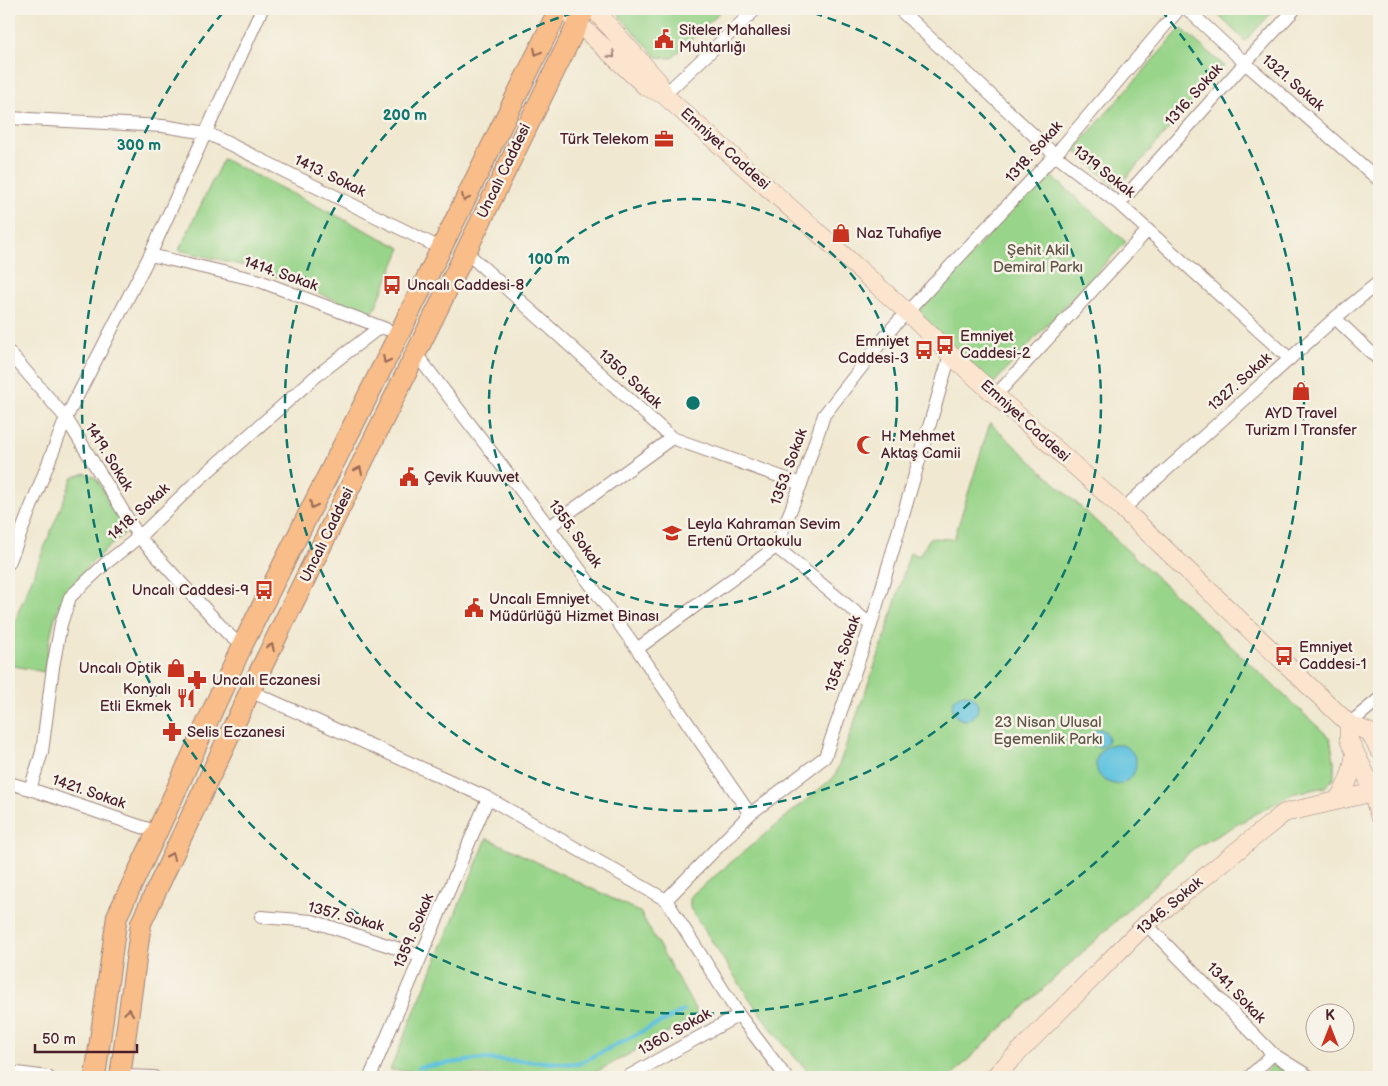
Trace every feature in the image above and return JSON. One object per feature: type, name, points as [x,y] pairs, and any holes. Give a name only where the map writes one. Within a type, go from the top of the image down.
[{"type":"main road","name":"Uncalı Caddesi","points":[[95,1077],[117,916],[389,330],[440,248],[559,9]]},
{"type":"main road","name":"Uncalı Caddesi","points":[[120,1077],[141,923],[250,691],[416,354],[575,13]]},
{"type":"street","points":[[9,564],[66,418],[150,255],[262,9]]},
{"type":"street","name":"Emniyet Caddesi","points":[[594,9],[658,81],[664,95]]},
{"type":"street","points":[[664,95],[756,9]]},
{"type":"street","name":"1319 Sokak","points":[[899,9],[1056,155],[1119,204],[1290,359]]},
{"type":"street","name":"1318. Sokak","points":[[906,312],[1056,155],[1179,9]]},
{"type":"street","name":"1321. Sokak","points":[[1187,9],[1245,63],[1379,180]]},
{"type":"street","name":"1316. Sokak","points":[[1119,204],[1295,9]]},
{"type":"street","name":"Emniyet Caddesi","points":[[575,13],[644,86],[664,95],[906,312],[950,355],[1123,509],[1348,724],[1369,732],[1379,750]]},
{"type":"street","name":"1413. Sokak","points":[[9,118],[163,126],[207,133],[440,248]]},
{"type":"street","points":[[996,395],[1148,230]]},
{"type":"street","name":"1350. Sokak","points":[[465,251],[672,438],[801,484]]},
{"type":"street","name":"1414. Sokak","points":[[150,255],[257,280],[389,330]]},
{"type":"street","name":"1327. Sokak","points":[[1123,509],[1335,318],[1379,282]]},
{"type":"street","name":"1353. Sokak","points":[[776,548],[801,484],[824,415],[906,312]]},
{"type":"street","points":[[1335,318],[1379,360]]},
{"type":"street","name":"1418. Sokak","points":[[30,789],[42,752],[53,667],[62,624],[70,598],[106,563],[139,537],[196,482],[315,377],[389,330]]},
{"type":"street","name":"1419. Sokak","points":[[9,352],[66,418],[139,537],[229,635],[242,646]]},
{"type":"street","name":"1355. Sokak","points":[[416,354],[550,527],[637,649],[750,814]]},
{"type":"street","name":"1354. Sokak","points":[[666,900],[750,814],[825,757],[871,625],[950,355]]},
{"type":"street","points":[[550,527],[672,438]]},
{"type":"street","points":[[637,649],[776,548],[871,625]]},
{"type":"street","points":[[250,691],[488,798],[666,900],[739,1015],[786,1077]]},
{"type":"street","points":[[1379,699],[1348,724],[1348,740],[1376,792],[1379,815]]},
{"type":"street","points":[[1336,801],[1344,792],[1348,783],[1355,753]]},
{"type":"street","name":"1421. Sokak","points":[[9,783],[157,832]]},
{"type":"street","name":"1346. Sokak","points":[[994,1077],[1146,924],[1284,813],[1376,792]]},
{"type":"street","name":"1359. Sokak","points":[[370,1077],[488,798]]},
{"type":"street","name":"1357. Sokak","points":[[261,917],[312,921],[421,956]]},
{"type":"street","name":"1341. Sokak","points":[[1146,924],[1273,1054],[1310,1077]]},
{"type":"street","name":"1360. Sokak","points":[[627,1077],[739,1015]]},
{"type":"street","points":[[1249,1077],[1273,1054]]},
{"type":"street","points":[[9,1072],[48,1077]]},
{"type":"street","points":[[120,1077],[154,1077]]},
{"type":"green space","points":[[615,9],[723,9],[672,58],[657,57]]},
{"type":"green space","points":[[1212,9],[1275,9],[1245,41]]},
{"type":"green space","points":[[1181,28],[1224,66],[1117,188],[1074,150]]},
{"type":"green space","points":[[223,159],[401,248],[372,315],[261,270],[179,250]]},
{"type":"green space","name":"Şehit Akil Demiral Parkı","points":[[1047,172],[1126,242],[993,384],[918,312]]},
{"type":"green space","name":"23 Nisan Ulusal Egemenlik Parkı","points":[[990,423],[1330,738],[1334,760],[1334,778],[1325,787],[1292,794],[1193,849],[950,1077],[814,1077],[763,1018],[690,908],[690,899],[693,894],[835,776],[884,640],[910,552],[919,556],[930,538],[954,539]]},
{"type":"green space","points":[[86,473],[96,478],[127,531],[78,577],[70,588],[57,612],[49,641],[44,672],[9,665],[9,635],[73,477]]},
{"type":"green space","points":[[487,838],[640,912],[699,1016],[587,1077],[503,1077],[390,1070]]},
{"type":"green space","points":[[1273,1064],[1295,1077],[1260,1077]]},
{"type":"water","points":[[965,694],[974,698],[978,707],[974,716],[965,720],[956,716],[952,707],[956,698]]},
{"type":"water","points":[[1095,729],[1103,729],[1108,734],[1106,745],[1095,747],[1090,742],[1090,734]]},
{"type":"water","points":[[1112,744],[1120,744],[1127,747],[1133,753],[1136,764],[1133,775],[1127,781],[1120,784],[1112,784],[1105,781],[1099,775],[1096,768],[1096,760],[1099,753],[1105,747]]},
{"type":"waterway","points":[[419,1067],[483,1059],[578,1064],[683,1011]]},
{"type":"place","name":"Siteler Mahallesi Muhtarlığı","points":[[664,39]]},
{"type":"place","name":"Türk Telekom","points":[[664,139]]},
{"type":"place","name":"Naz Tuhafiye","points":[[841,233]]},
{"type":"place","name":"Uncalı Caddesi-8","points":[[392,285]]},
{"type":"place","name":"Emniyet Caddesi-2","points":[[945,345]]},
{"type":"place","name":"Emniyet Caddesi-3","points":[[924,350]]},
{"type":"place","name":"AYD Travel Turizm | Transfer","points":[[1301,391]]},
{"type":"place","name":"H. Mehmet Aktaş Camii","points":[[866,445]]},
{"type":"place","name":"Çevik Kuuvvet","points":[[409,477]]},
{"type":"place","name":"Leyla Kahraman Sevim Ertenü Ortaokulu","points":[[672,533]]},
{"type":"place","name":"Uncalı Caddesi-9","points":[[264,590]]},
{"type":"place","name":"Uncalı Emniyet Müdürlüğü Hizmet Binası","points":[[474,608]]},
{"type":"place","name":"Emniyet Caddesi-1","points":[[1284,656]]},
{"type":"place","name":"Uncalı Optik","points":[[176,668]]},
{"type":"place","name":"Uncalı Eczanesi","points":[[197,680]]},
{"type":"place","name":"Konyalı Etli Ekmek","points":[[186,698]]},
{"type":"place","name":"Selis Eczanesi","points":[[172,732]]}]
